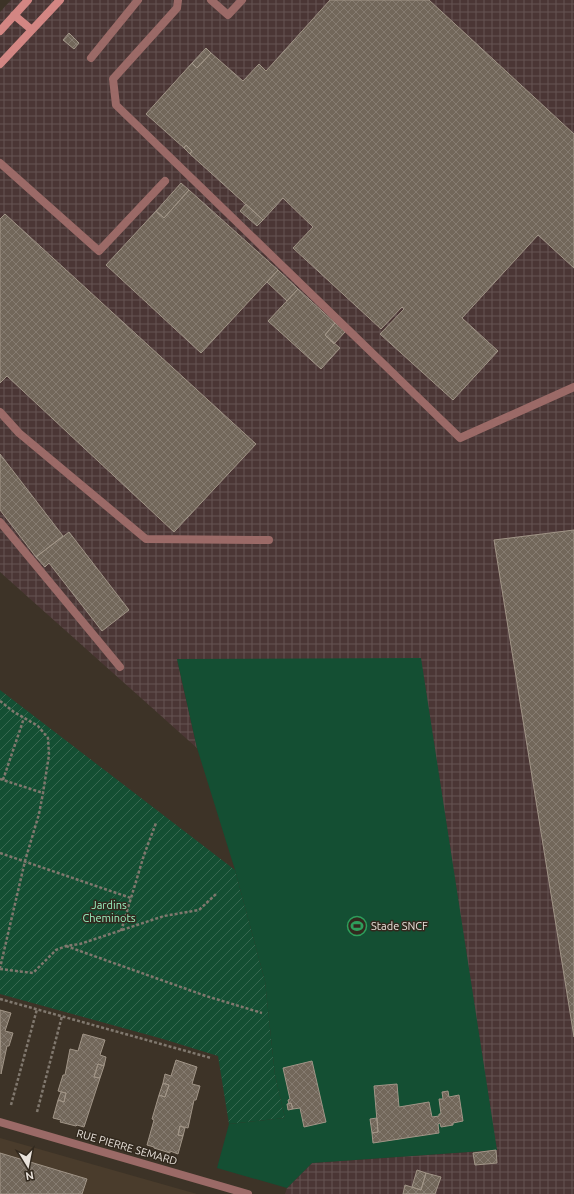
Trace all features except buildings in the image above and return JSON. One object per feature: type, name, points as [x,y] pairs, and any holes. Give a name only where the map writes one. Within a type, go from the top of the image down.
[{"type":"main road","points":[[0,31],[28,0]]},
{"type":"main road","points":[[0,64],[60,0]]},
{"type":"main road","points":[[14,15],[32,30]]},
{"type":"street","points":[[91,58],[138,0]]},
{"type":"street","points":[[178,0],[177,8],[113,79],[116,105],[460,438],[574,387]]},
{"type":"street","points":[[211,0],[228,15],[242,0]]},
{"type":"street","points":[[0,162],[99,251],[165,181]]},
{"type":"street","points":[[0,412],[19,433],[146,539],[269,540]]},
{"type":"street","points":[[0,522],[120,667]]},
{"type":"street","name":"RUE PIERRE SEMARD","points":[[0,1122],[248,1194]]},
{"type":"path","points":[[0,702],[38,726],[48,738],[49,755],[43,793],[25,861],[0,969],[33,973],[56,950],[66,946],[80,944],[164,916],[200,910],[216,894]]},
{"type":"path","points":[[24,718],[2,779],[43,793]]},
{"type":"path","points":[[121,931],[144,855],[156,823]]},
{"type":"path","points":[[0,853],[131,898]]},
{"type":"path","points":[[66,946],[206,996],[262,1012]]},
{"type":"path","points":[[0,998],[211,1058]]},
{"type":"path","points":[[11,1105],[37,1009]]},
{"type":"path","points":[[37,1112],[62,1016]]},
{"type":"shaded area","points":[[11,0],[574,0],[574,1194],[285,1194],[287,1188],[312,1163],[497,1150],[177,660],[197,748],[0,572],[0,12]]},
{"type":"shaded area","points":[[0,1138],[197,1194],[0,1194]]},
{"type":"green space","name":"Stade SNCF","points":[[421,658],[497,1150],[312,1163],[287,1188],[217,1168],[229,1124],[285,1118],[275,1075],[265,981],[235,870],[197,748],[177,659]]},
{"type":"green space","name":"Jardins Cheminots","points":[[0,690],[235,870],[265,981],[275,1075],[285,1118],[229,1124],[218,1056],[163,1039],[0,994]]},
{"type":"place","name":"Stade SNCF","points":[[357,926]]}]
